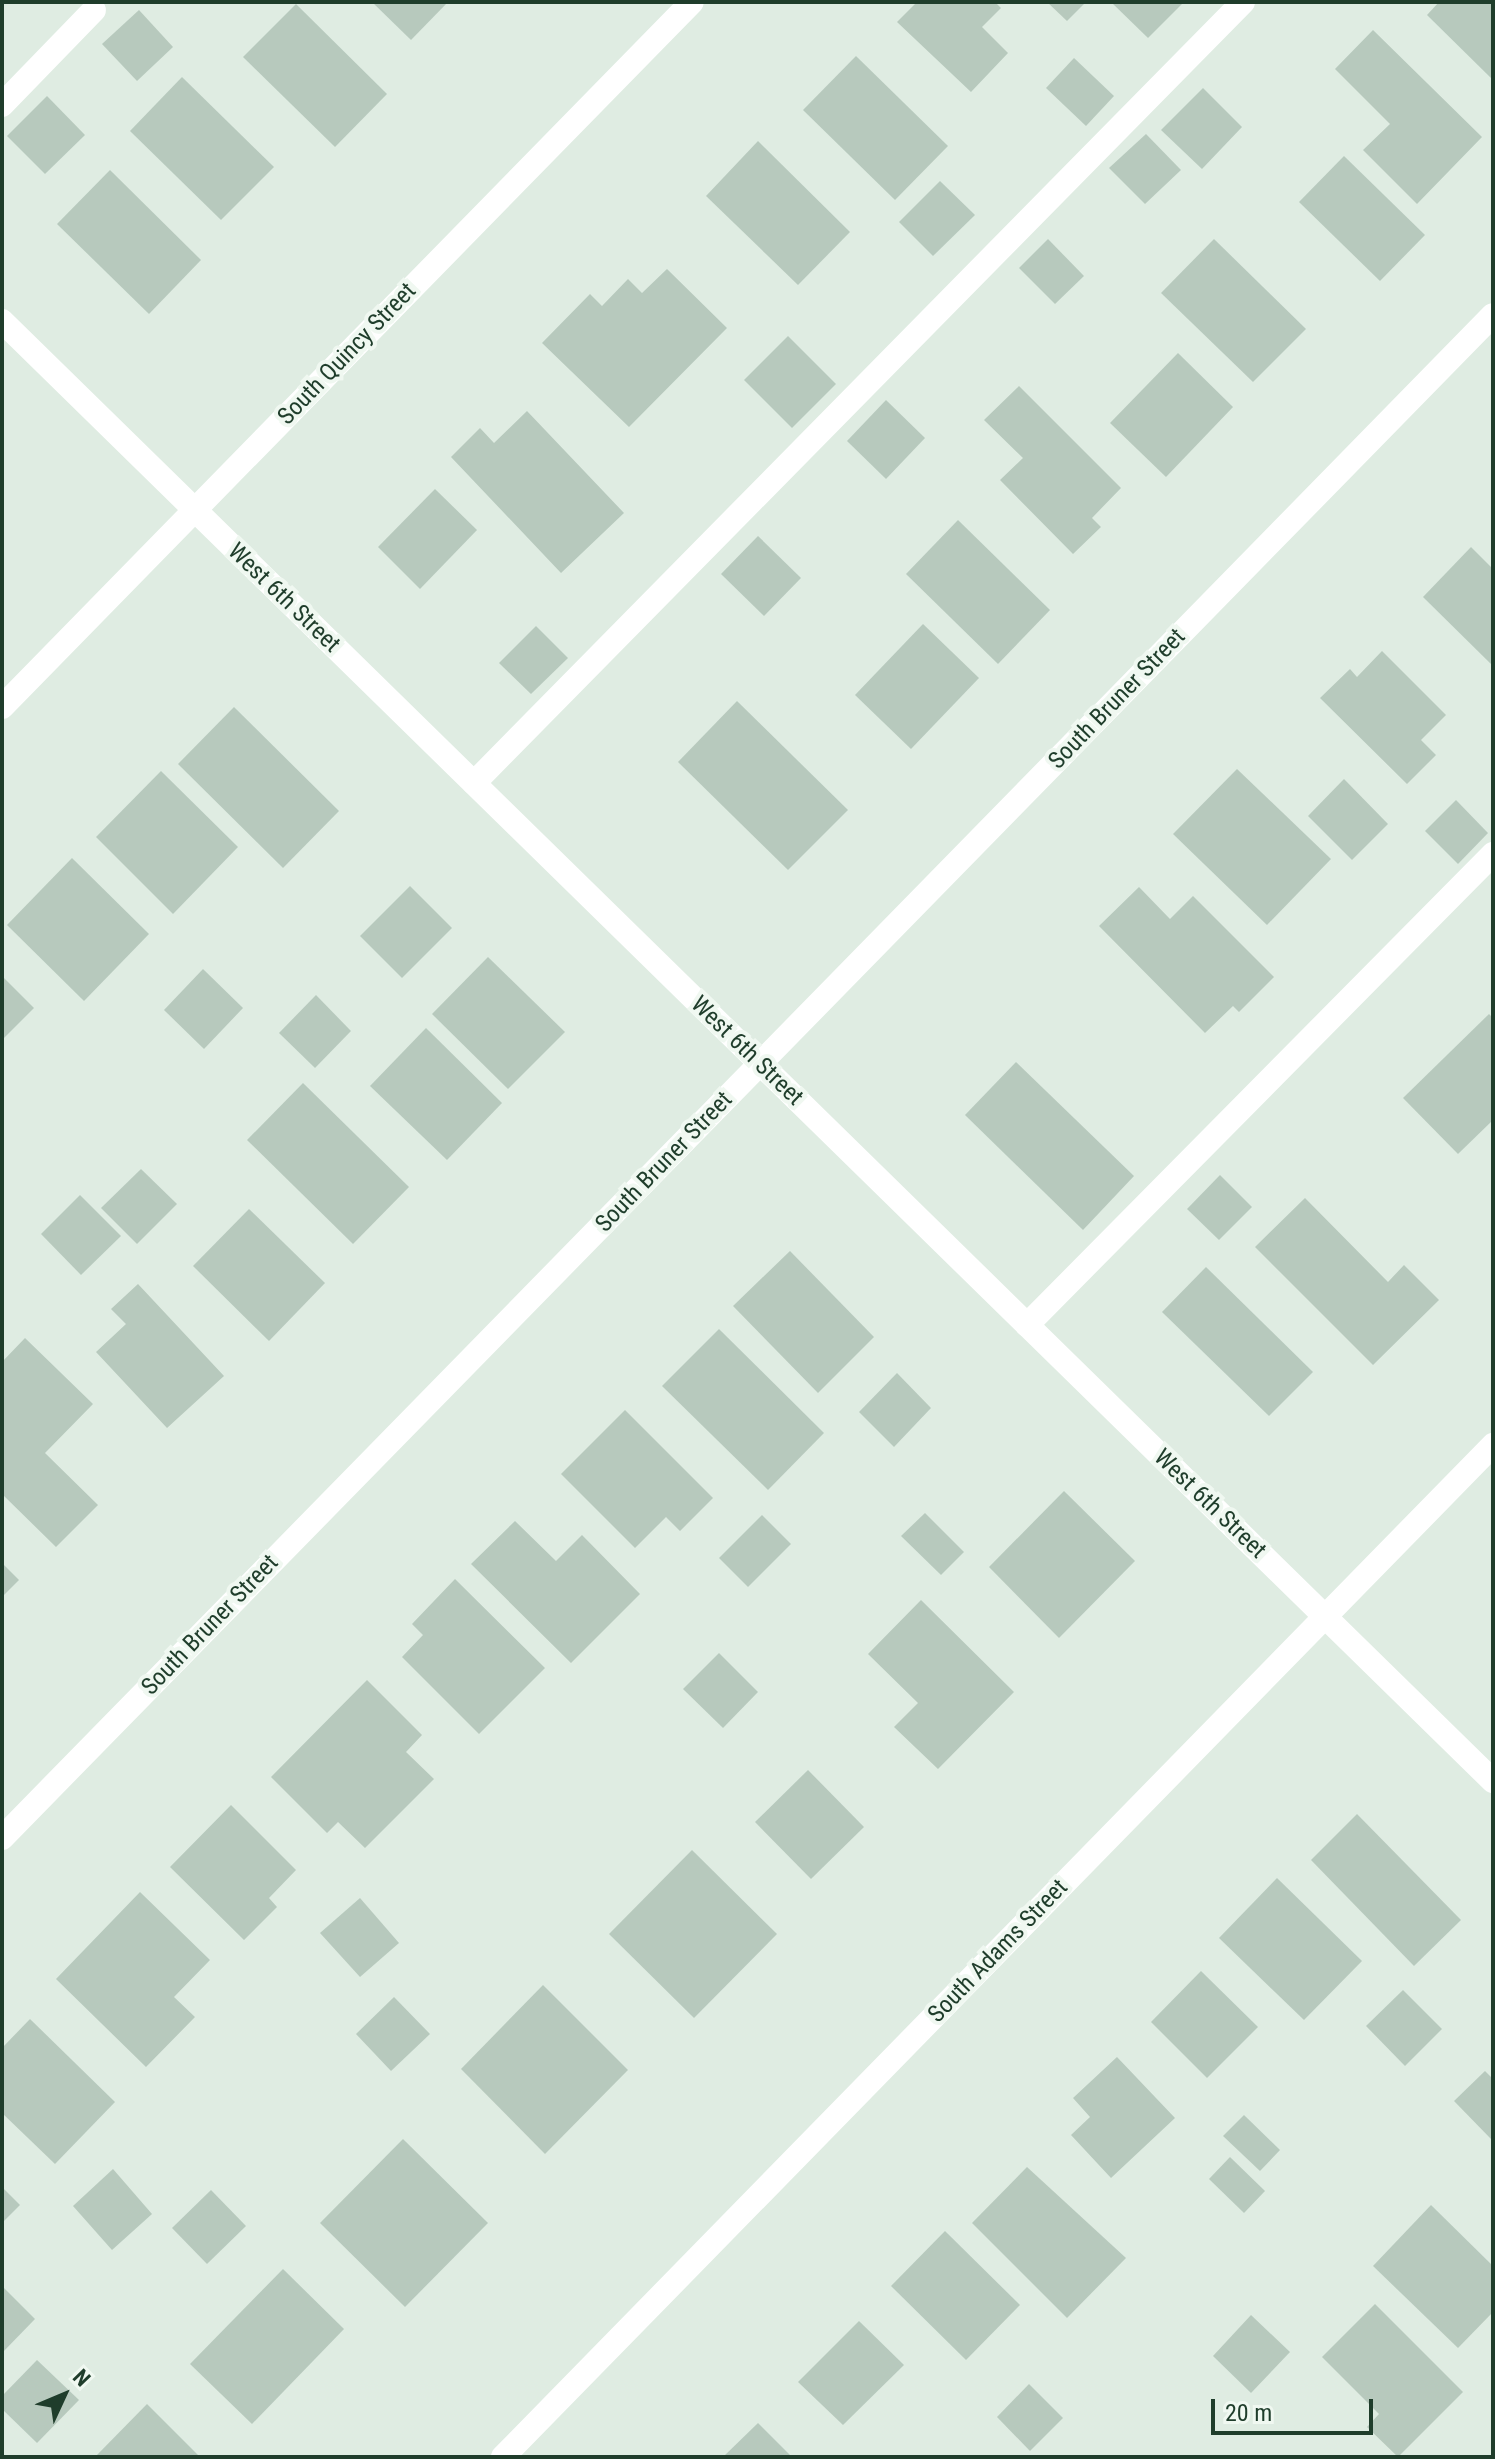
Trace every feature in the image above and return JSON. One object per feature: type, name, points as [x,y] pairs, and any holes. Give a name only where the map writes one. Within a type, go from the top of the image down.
[{"type":"street","name":"South Quincy Street","points":[[2,707],[692,2]]},
{"type":"street","points":[[474,783],[1243,2]]},
{"type":"street","points":[[2,105],[94,10]]},
{"type":"street","name":"South Bruner Street","points":[[2,1838],[1493,315]]},
{"type":"street","name":"West 6th Street","points":[[2,321],[1493,1781]]},
{"type":"street","points":[[1027,1325],[1493,854]]},
{"type":"street","name":"South Adams Street","points":[[503,2457],[1493,1445]]},
{"type":"building","points":[[372,2],[448,2],[411,40]]},
{"type":"building","points":[[917,2],[995,2],[1001,8],[982,27],[1008,53],[971,92],[897,22]]},
{"type":"building","points":[[1047,2],[1086,2],[1067,21]]},
{"type":"building","points":[[1111,2],[1184,2],[1148,38]]},
{"type":"building","points":[[1439,2],[1493,2],[1493,80],[1427,15]]},
{"type":"building","points":[[296,4],[387,94],[335,147],[243,57]]},
{"type":"building","points":[[139,10],[173,47],[137,81],[102,44]]},
{"type":"building","points":[[1373,30],[1482,137],[1417,204],[1363,150],[1390,124],[1335,69]]},
{"type":"building","points":[[856,56],[948,146],[895,200],[803,110]]},
{"type":"building","points":[[1074,58],[1114,96],[1086,126],[1046,88]]},
{"type":"building","points":[[182,77],[274,167],[221,220],[130,131]]},
{"type":"building","points":[[1203,88],[1242,127],[1202,169],[1161,130]]},
{"type":"building","points":[[47,96],[85,135],[45,174],[7,136]]},
{"type":"building","points":[[1146,134],[1181,170],[1145,204],[1109,168]]},
{"type":"building","points":[[758,141],[850,232],[798,285],[706,196]]},
{"type":"building","points":[[1344,156],[1425,235],[1380,281],[1299,202]]},
{"type":"building","points":[[110,170],[201,260],[149,314],[57,224]]},
{"type":"building","points":[[940,181],[975,215],[933,256],[899,222]]},
{"type":"building","points":[[1048,239],[1084,276],[1055,304],[1019,268]]},
{"type":"building","points":[[1214,239],[1306,329],[1253,382],[1161,293]]},
{"type":"building","points":[[667,269],[727,328],[629,427],[542,343],[590,294],[602,306],[628,279],[642,293]]},
{"type":"building","points":[[788,336],[836,384],[792,428],[744,380]]},
{"type":"building","points":[[1178,353],[1233,407],[1166,477],[1110,423]]},
{"type":"building","points":[[1019,386],[1121,488],[1092,518],[1101,527],[1073,554],[1000,480],[1023,458],[984,420]]},
{"type":"building","points":[[886,400],[925,438],[886,479],[847,441]]},
{"type":"building","points":[[527,411],[624,513],[561,573],[451,457],[480,428],[494,443]]},
{"type":"building","points":[[435,489],[477,530],[420,589],[378,547]]},
{"type":"building","points":[[958,520],[1050,610],[998,664],[906,574]]},
{"type":"building","points":[[758,536],[801,578],[764,616],[721,574]]},
{"type":"building","points":[[1471,547],[1493,569],[1493,666],[1423,597]]},
{"type":"building","points":[[923,624],[979,678],[911,749],[855,695]]},
{"type":"building","points":[[536,626],[568,658],[531,694],[499,663]]},
{"type":"building","points":[[1382,651],[1446,715],[1421,740],[1436,755],[1407,784],[1320,698],[1350,669],[1357,677]]},
{"type":"building","points":[[737,701],[848,810],[788,870],[678,762]]},
{"type":"building","points":[[234,707],[339,811],[283,868],[178,764]]},
{"type":"building","points":[[1237,769],[1331,859],[1267,925],[1173,834]]},
{"type":"building","points":[[161,771],[238,847],[173,914],[96,837]]},
{"type":"building","points":[[1344,779],[1388,824],[1352,860],[1308,816]]},
{"type":"building","points":[[1456,800],[1488,833],[1458,864],[1425,831]]},
{"type":"building","points":[[72,858],[149,934],[84,1001],[7,925]]},
{"type":"building","points":[[410,886],[452,928],[402,978],[360,936]]},
{"type":"building","points":[[1139,887],[1170,919],[1193,896],[1274,977],[1239,1012],[1233,1006],[1205,1033],[1099,926]]},
{"type":"building","points":[[488,957],[565,1032],[508,1089],[432,1014]]},
{"type":"building","points":[[203,969],[243,1008],[204,1049],[164,1010]]},
{"type":"building","points":[[2,976],[34,1008],[2,1040]]},
{"type":"building","points":[[316,995],[351,1031],[315,1068],[279,1033]]},
{"type":"building","points":[[1489,1014],[1493,1018],[1493,1120],[1458,1154],[1403,1098]]},
{"type":"building","points":[[426,1028],[502,1103],[447,1160],[370,1086]]},
{"type":"building","points":[[1016,1062],[1134,1176],[1083,1230],[965,1115]]},
{"type":"building","points":[[303,1083],[409,1187],[353,1244],[247,1140]]},
{"type":"building","points":[[141,1169],[177,1204],[137,1244],[101,1208]]},
{"type":"building","points":[[1220,1175],[1252,1207],[1219,1240],[1187,1209]]},
{"type":"building","points":[[80,1195],[121,1236],[81,1275],[41,1234]]},
{"type":"building","points":[[1305,1198],[1388,1282],[1404,1265],[1439,1300],[1373,1365],[1255,1247]]},
{"type":"building","points":[[249,1209],[325,1283],[269,1341],[193,1266]]},
{"type":"building","points":[[790,1251],[874,1337],[818,1393],[733,1306]]},
{"type":"building","points":[[1206,1267],[1313,1372],[1269,1416],[1162,1312]]},
{"type":"building","points":[[138,1284],[224,1376],[167,1428],[96,1352],[126,1324],[111,1309]]},
{"type":"building","points":[[719,1329],[824,1433],[768,1490],[662,1386]]},
{"type":"building","points":[[25,1338],[93,1404],[45,1453],[98,1505],[56,1547],[2,1494],[2,1362]]},
{"type":"building","points":[[897,1373],[931,1408],[894,1447],[859,1412]]},
{"type":"building","points":[[625,1410],[713,1498],[680,1531],[666,1517],[635,1548],[561,1474]]},
{"type":"building","points":[[1064,1491],[1135,1561],[1059,1638],[989,1567]]},
{"type":"building","points":[[925,1513],[964,1552],[941,1575],[901,1536]]},
{"type":"building","points":[[762,1515],[791,1544],[748,1587],[719,1558]]},
{"type":"building","points":[[515,1521],[556,1561],[582,1535],[640,1594],[571,1663],[471,1564]]},
{"type":"building","points":[[2,1563],[19,1580],[2,1597]]},
{"type":"building","points":[[455,1579],[545,1668],[479,1734],[402,1657],[423,1635],[412,1624]]},
{"type":"building","points":[[921,1600],[1014,1692],[938,1769],[894,1727],[918,1703],[868,1654]]},
{"type":"building","points":[[719,1653],[758,1692],[723,1728],[683,1689]]},
{"type":"building","points":[[367,1680],[422,1735],[406,1752],[434,1779],[365,1848],[338,1822],[327,1833],[271,1777]]},
{"type":"building","points":[[808,1770],[864,1827],[811,1879],[755,1822]]},
{"type":"building","points":[[231,1805],[296,1870],[269,1898],[277,1907],[244,1940],[170,1867]]},
{"type":"building","points":[[1357,1814],[1461,1920],[1414,1966],[1311,1860]]},
{"type":"building","points":[[692,1850],[777,1934],[694,2018],[609,1934]]},
{"type":"building","points":[[1277,1878],[1362,1961],[1304,2020],[1219,1938]]},
{"type":"building","points":[[140,1892],[210,1960],[174,1997],[195,2017],[146,2067],[56,1979]]},
{"type":"building","points":[[360,1898],[399,1943],[360,1977],[320,1933]]},
{"type":"building","points":[[1201,1971],[1258,2027],[1207,2078],[1151,2022]]},
{"type":"building","points":[[543,1985],[628,2070],[545,2154],[461,2069]]},
{"type":"building","points":[[1403,1990],[1442,2029],[1405,2066],[1366,2026]]},
{"type":"building","points":[[394,1997],[430,2034],[391,2071],[356,2034]]},
{"type":"building","points":[[30,2019],[115,2102],[55,2164],[2,2113],[2,2048]]},
{"type":"building","points":[[1117,2057],[1175,2118],[1111,2178],[1071,2135],[1090,2117],[1073,2098]]},
{"type":"building","points":[[1485,2071],[1493,2079],[1491,2139],[1454,2101]]},
{"type":"building","points":[[1244,2115],[1280,2150],[1260,2171],[1223,2136]]},
{"type":"building","points":[[403,2139],[488,2223],[405,2307],[320,2223]]},
{"type":"building","points":[[1230,2157],[1265,2191],[1244,2213],[1209,2179]]},
{"type":"building","points":[[1027,2167],[1126,2258],[1067,2318],[972,2223]]},
{"type":"building","points":[[113,2169],[152,2214],[112,2250],[73,2206]]},
{"type":"building","points":[[2,2187],[20,2205],[2,2223]]},
{"type":"building","points":[[211,2190],[246,2226],[207,2264],[172,2228]]},
{"type":"building","points":[[1431,2205],[1493,2266],[1493,2312],[1458,2348],[1373,2266]]},
{"type":"building","points":[[945,2231],[1020,2305],[966,2360],[891,2286]]},
{"type":"building","points":[[283,2269],[344,2329],[252,2424],[190,2364]]},
{"type":"building","points":[[2,2286],[35,2319],[2,2353]]},
{"type":"building","points":[[1375,2304],[1463,2392],[1398,2457],[1367,2427],[1379,2414],[1322,2357]]},
{"type":"building","points":[[1251,2315],[1290,2352],[1251,2393],[1213,2356]]},
{"type":"building","points":[[859,2321],[904,2365],[843,2425],[798,2382]]},
{"type":"building","points":[[37,2360],[79,2400],[37,2443],[2,2409],[2,2396]]},
{"type":"building","points":[[1029,2384],[1063,2418],[1030,2451],[997,2417]]},
{"type":"building","points":[[147,2404],[200,2457],[95,2457]]},
{"type":"building","points":[[758,2423],[792,2457],[723,2457]]}]
